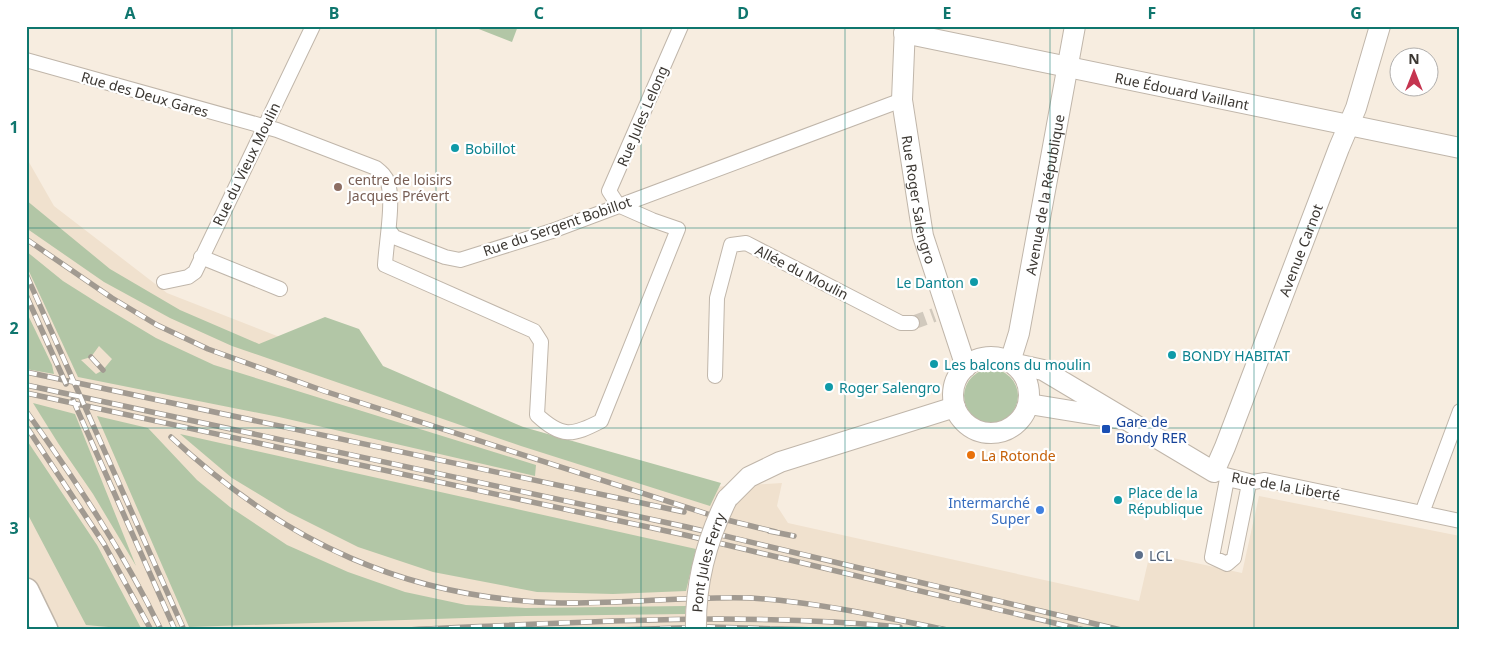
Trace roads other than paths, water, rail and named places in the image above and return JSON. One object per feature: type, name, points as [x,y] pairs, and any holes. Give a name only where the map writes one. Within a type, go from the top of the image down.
[{"type":"highway","points":[[26,591],[45,630]]},
{"type":"street","name":"Rue du Vieux Moulin","points":[[164,282],[188,277],[195,272],[313,26]]},
{"type":"street","name":"Rue Jules Lelong","points":[[618,205],[609,191],[681,26]]},
{"type":"street","name":"Avenue de la République","points":[[1011,362],[1019,333],[1075,26]]},
{"type":"street","name":"Avenue Carnot","points":[[1222,475],[1225,448],[1350,123],[1380,26]]},
{"type":"street","name":"Rue Édouard Vaillant","points":[[904,30],[1067,66],[1350,123],[1460,148]]},
{"type":"street","name":"Rue Roger Salengro","points":[[904,30],[902,100],[923,236],[940,313],[966,367]]},
{"type":"street","name":"Rue des Deux Gares","points":[[26,60],[264,126]]},
{"type":"street","name":"Rue du Sergent Bobillot","points":[[389,230],[394,236],[446,257],[460,260],[552,231],[902,100]]},
{"type":"street","points":[[264,126],[376,168],[384,176],[388,185],[389,230],[385,265],[534,331],[541,342],[537,415],[554,430],[579,432],[601,421],[678,229],[618,205]]},
{"type":"street","name":"Allée du Moulin","points":[[715,376],[717,298],[731,244],[746,242],[901,322],[912,323]]},
{"type":"street","points":[[201,257],[280,289]]},
{"type":"street","points":[[987,357],[1011,362],[1027,381],[1029,404],[1018,422],[1010,429],[988,433],[968,425],[960,417],[955,406],[955,385],[966,367],[987,357]]},
{"type":"street","name":"Rue de la Liberté","points":[[1011,362],[1043,370],[1125,420],[1222,475],[1253,482],[1265,480],[1460,521]]},
{"type":"street","name":"Rue de la Liberté","points":[[1029,404],[1125,420]]},
{"type":"street","name":"Pont Jules Ferry","points":[[696,630],[701,574],[713,532],[727,499],[749,477],[780,462],[955,406]]},
{"type":"street","points":[[1422,513],[1460,411]]},
{"type":"street","points":[[1222,475],[1250,484],[1234,558],[1226,564],[1212,557],[1222,475]]},
{"type":"street","points":[[1222,475],[1208,560],[1220,566],[1230,567],[1237,565],[1253,482]]},
{"type":"tunnel","points":[[912,323],[934,315]]},
{"type":"railway","points":[[26,239],[112,298],[157,325],[208,349],[324,391],[723,519],[776,532]]},
{"type":"railway","points":[[26,274],[184,630]]},
{"type":"railway","points":[[26,295],[66,384]]},
{"type":"railway","points":[[91,357],[103,370]]},
{"type":"railway","points":[[26,372],[684,512]]},
{"type":"railway","points":[[26,385],[687,527],[1121,630]]},
{"type":"railway","points":[[26,393],[685,535],[1084,630]]},
{"type":"railway","points":[[73,400],[175,630]]},
{"type":"railway","points":[[26,411],[115,545],[161,630]]},
{"type":"railway","points":[[26,426],[104,544],[151,630]]},
{"type":"railway","points":[[171,437],[214,474],[258,507],[303,535],[350,558],[399,576],[451,590],[504,599],[561,603],[704,598],[776,600],[825,606],[947,630]]},
{"type":"railway","points":[[769,531],[794,536]]},
{"type":"railway","points":[[405,630],[714,619],[838,622],[900,627]]},
{"type":"railway","points":[[616,630],[709,627],[818,630]]},
{"type":"place","name":"Bobillot","points":[[455,148]]},
{"type":"place","name":"centre de loisirs Jacques Prévert","points":[[338,187]]},
{"type":"place","name":"Le Danton","points":[[974,282]]},
{"type":"place","name":"BONDY HABITAT","points":[[1172,355]]},
{"type":"place","name":"Les balcons du moulin","points":[[934,364]]},
{"type":"place","name":"Roger Salengro","points":[[829,387]]},
{"type":"place","name":"Gare de Bondy RER","points":[[1106,429]]},
{"type":"place","name":"La Rotonde","points":[[971,455]]},
{"type":"place","name":"Place de la République","points":[[1118,500]]},
{"type":"place","name":"Intermarché Super","points":[[1040,510]]},
{"type":"place","name":"LCL","points":[[1139,555]]}]
